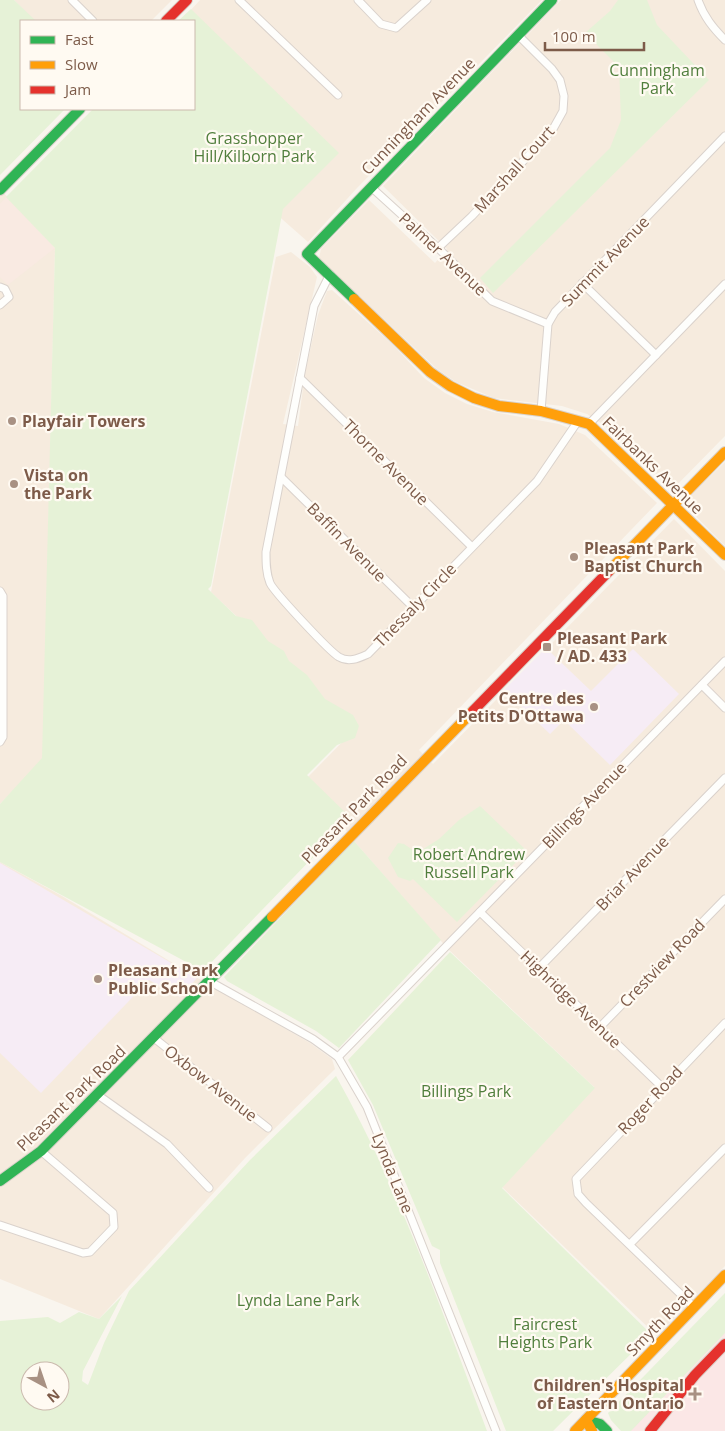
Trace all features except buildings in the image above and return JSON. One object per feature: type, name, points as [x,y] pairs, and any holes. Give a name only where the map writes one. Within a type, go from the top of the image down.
[{"type":"street","points":[[72,0],[93,20]]},
{"type":"street","points":[[239,0],[338,95]]},
{"type":"street","points":[[358,0],[381,24],[396,28],[427,0]]},
{"type":"street","name":"Cunningham Avenue","points":[[307,254],[552,0]]},
{"type":"street","points":[[698,0],[712,28],[725,40]]},
{"type":"street","points":[[167,20],[185,1]]},
{"type":"street","name":"Marshall Court","points":[[438,248],[472,216],[553,129],[563,111],[564,96],[560,80],[552,69],[518,35]]},
{"type":"street","points":[[0,190],[79,110]]},
{"type":"street","name":"Summit Avenue","points":[[548,324],[582,284],[725,136]]},
{"type":"street","name":"Palmer Avenue","points":[[371,187],[438,248],[492,301],[548,324]]},
{"type":"street","name":"Fairbanks Avenue","points":[[307,254],[430,372],[450,386],[474,398],[498,406],[541,411],[583,423],[725,555]]},
{"type":"street","name":"Thessaly Circle","points":[[330,274],[314,306],[266,552],[266,568],[270,584],[280,597],[339,657],[354,660],[368,654],[471,546],[537,481],[583,423],[656,355],[725,284]]},
{"type":"street","points":[[582,284],[656,355]]},
{"type":"street","points":[[0,287],[5,289],[8,297],[0,305]]},
{"type":"street","points":[[541,411],[548,324]]},
{"type":"street","name":"Thorne Avenue","points":[[300,378],[471,546]]},
{"type":"street","name":"Pleasant Park Road","points":[[0,1182],[41,1151],[98,1096],[725,452]]},
{"type":"street","name":"Baffin Avenue","points":[[281,477],[413,607]]},
{"type":"street","points":[[0,591],[3,596],[2,737],[0,742]]},
{"type":"street","name":"Billings Avenue","points":[[338,1057],[725,661]]},
{"type":"street","points":[[702,685],[725,708]]},
{"type":"street","name":"Briar Avenue","points":[[539,968],[725,778]]},
{"type":"street","name":"Crestview Road","points":[[600,1027],[725,899]]},
{"type":"street","name":"Highridge Avenue","points":[[480,912],[662,1087]]},
{"type":"street","name":"Lynda Lane","points":[[209,981],[313,1039],[338,1057],[367,1107],[496,1431]]},
{"type":"street","name":"Roger Road","points":[[630,1244],[578,1194],[576,1179],[725,1022]]},
{"type":"street","name":"Oxbow Avenue","points":[[154,1038],[268,1128]]},
{"type":"street","points":[[98,1096],[167,1144],[209,1188]]},
{"type":"street","points":[[694,1307],[630,1244],[725,1148]]},
{"type":"street","points":[[0,1225],[83,1253],[90,1252],[114,1228],[113,1213],[41,1151]]},
{"type":"street","name":"Smyth Road","points":[[575,1431],[725,1276]]},
{"type":"street","points":[[650,1431],[695,1375],[725,1344]]},
{"type":"street","points":[[586,1420],[592,1431]]},
{"type":"street","points":[[586,1420],[600,1424],[607,1431]]},
{"type":"shaded area","points":[[14,0],[172,0],[152,20],[34,20]]},
{"type":"shaded area","points":[[200,0],[542,0],[357,188],[308,242],[274,212],[330,153],[189,12]]},
{"type":"shaded area","points":[[561,0],[725,0],[725,436],[672,490],[604,425],[587,414],[562,406],[494,398],[456,382],[437,369],[319,258],[321,249],[369,200],[435,263],[447,249],[383,186]]},
{"type":"shaded area","points":[[0,189],[55,248],[43,760],[0,804]]},
{"type":"shaded area","points":[[6,197],[55,248],[8,285],[0,277],[0,204]]},
{"type":"shaded area","points":[[291,252],[310,267],[317,277],[283,424],[298,426],[305,373],[318,315],[327,291],[332,290],[393,345],[424,378],[445,393],[467,404],[493,412],[559,424],[585,435],[657,503],[419,750],[433,764],[674,519],[725,571],[725,1266],[657,1336],[502,1187],[594,1087],[448,949],[354,841],[307,778],[355,729],[211,592],[276,257]]},
{"type":"shaded area","points":[[725,462],[725,546],[683,503]]},
{"type":"shaded area","name":"Centre des Petits D'Ottawa","points":[[546,648],[591,691],[633,649],[679,694],[610,765],[564,720],[550,734],[504,690]]},
{"type":"shaded area","points":[[0,862],[62,896],[310,1043],[332,1059],[335,1069],[246,1157],[99,1319],[0,1279]]},
{"type":"shaded area","name":"Pleasant Park Public School","points":[[0,863],[197,978],[180,997],[149,980],[41,1093],[0,1053]]},
{"type":"shaded area","name":"Children's Hospital of Eastern Ontario","points":[[725,1332],[725,1431],[630,1431]]},
{"type":"green space","points":[[0,0],[14,0],[35,20],[20,20],[20,110],[64,110],[0,175]]},
{"type":"green space","name":"Cunningham Park","points":[[618,0],[647,0],[657,25],[709,80],[493,293],[480,278],[610,148],[621,120],[619,67],[585,33],[610,11]]},
{"type":"green space","name":"Grasshopper Hill/Kilborn Park","points":[[191,9],[339,153],[283,209],[211,586],[208,589],[236,616],[252,620],[268,641],[284,651],[289,661],[307,675],[325,699],[353,715],[359,726],[355,738],[337,745],[307,775],[351,818],[203,971],[0,862],[0,804],[42,758],[55,248],[6,197],[92,110],[195,110],[195,20],[179,20]]},
{"type":"green space","name":"Robert Andrew Russell Park","points":[[480,806],[527,851],[457,922],[413,879],[410,881],[398,877],[388,858],[398,843],[404,844],[417,853],[439,839],[459,820]]},
{"type":"green space","points":[[354,841],[441,940],[339,1048],[316,1031],[227,981],[224,977]]},
{"type":"green space","points":[[450,952],[595,1088],[502,1188],[651,1334],[553,1431],[506,1431],[440,1263],[440,1250],[432,1246],[373,1105],[348,1060]]},
{"type":"green space","name":"Lynda Lane Park","points":[[336,1076],[359,1118],[400,1206],[487,1431],[0,1431],[0,1321],[48,1317],[60,1323],[79,1312],[99,1319],[122,1296],[83,1371],[82,1381],[88,1385],[104,1343],[129,1291],[250,1160]]},
{"type":"green space","points":[[725,1293],[725,1333],[631,1431],[621,1431],[611,1420],[608,1413]]},
{"type":"traffic: fast","points":[[354,299],[307,254],[552,0]]},
{"type":"traffic: fast","points":[[0,190],[79,110]]},
{"type":"traffic: fast","points":[[0,1181],[41,1151],[272,917]]},
{"type":"traffic: fast","points":[[586,1420],[600,1424],[607,1431]]},
{"type":"traffic: slow","points":[[354,299],[430,372],[450,386],[474,398],[499,406],[541,411],[589,424],[725,555]]},
{"type":"traffic: slow","points":[[609,571],[725,452]]},
{"type":"traffic: slow","points":[[272,917],[473,711]]},
{"type":"traffic: slow","points":[[575,1431],[725,1275]]},
{"type":"traffic: slow","points":[[586,1420],[592,1431]]},
{"type":"traffic: jam","points":[[167,20],[187,0]]},
{"type":"traffic: jam","points":[[473,711],[609,571]]},
{"type":"traffic: jam","points":[[650,1431],[695,1375],[725,1344]]},
{"type":"place","name":"Playfair Towers","points":[[12,421]]},
{"type":"place","name":"Vista on the Park","points":[[14,484]]},
{"type":"place","name":"Pleasant Park Baptist Church","points":[[574,557]]},
{"type":"place","name":"Pleasant Park / AD. 433","points":[[547,647]]},
{"type":"place","name":"Centre des Petits D'Ottawa","points":[[594,707]]},
{"type":"place","name":"Pleasant Park Public School","points":[[98,979]]},
{"type":"place","name":"Children's Hospital of Eastern Ontario","points":[[695,1394]]},
{"type":"park label","name":"Billings Park","points":[[466,1091]]},
{"type":"park label","name":"Faircrest Heights Park","points":[[545,1333]]}]
